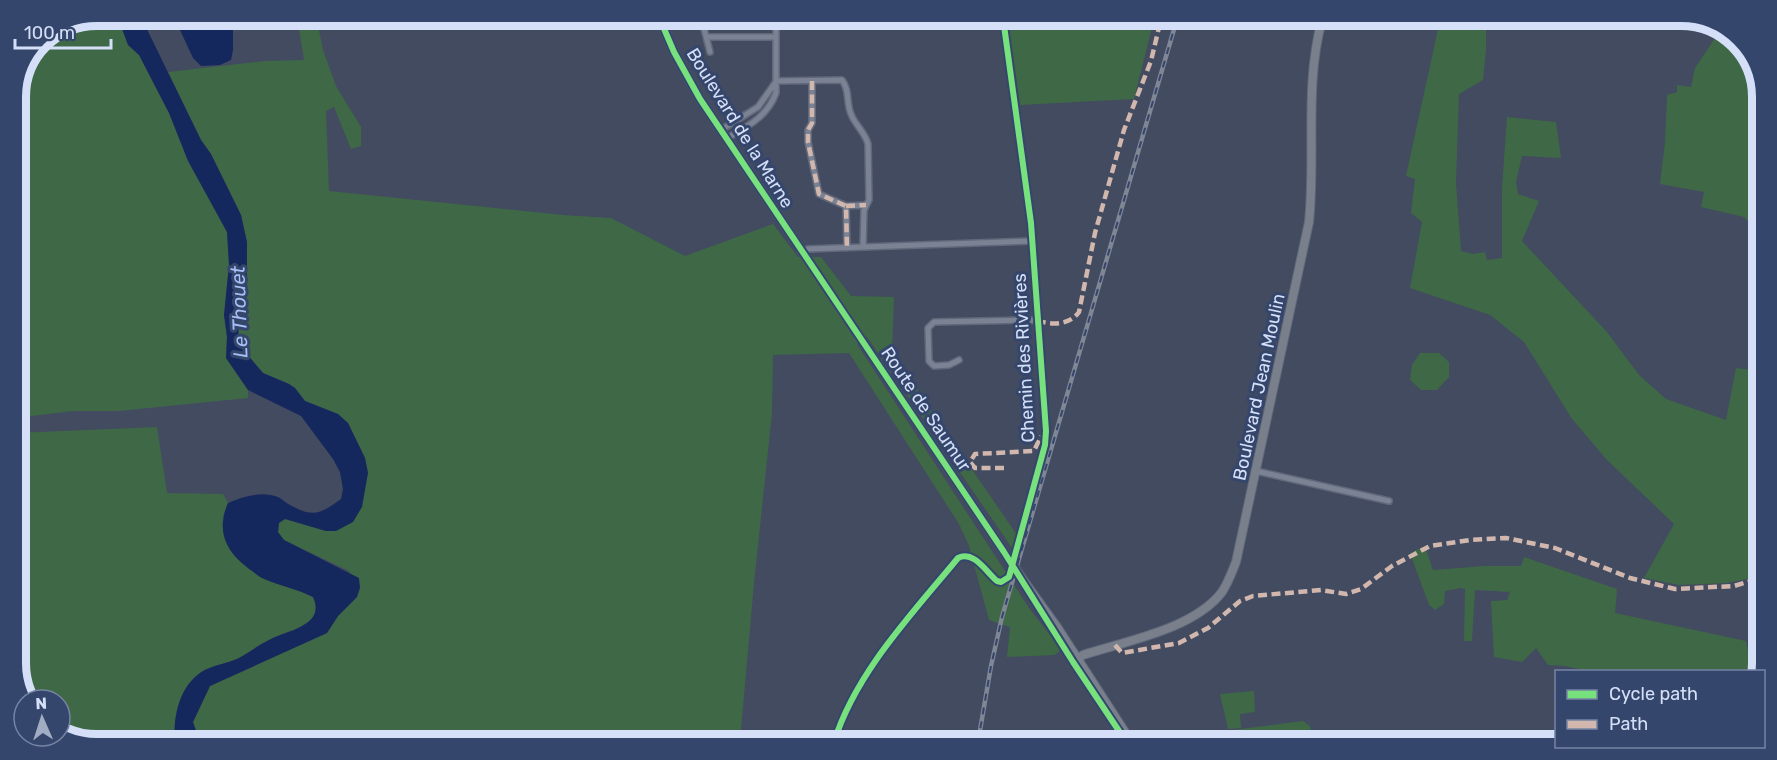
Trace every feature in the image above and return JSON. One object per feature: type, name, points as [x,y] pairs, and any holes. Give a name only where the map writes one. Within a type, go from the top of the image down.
[{"type":"main road","name":"Boulevard de la Marne","points":[[663,26],[684,70],[726,139],[801,252]]},
{"type":"main road","name":"Boulevard Jean Moulin","points":[[1075,660],[1083,655],[1174,626],[1196,616],[1221,592],[1236,562],[1309,222],[1311,88],[1321,26]]},
{"type":"main road","name":"Route de Saumur","points":[[801,252],[1026,584],[1121,734]]},
{"type":"main road","name":"Route de Saumur","points":[[1075,660],[1126,734]]},
{"type":"street","points":[[704,26],[710,52]]},
{"type":"street","points":[[726,139],[759,119],[766,112],[776,93],[776,26]]},
{"type":"street","name":"Chemin des Rivières","points":[[837,734],[846,709],[863,679],[957,558],[969,556],[975,559],[997,582],[1009,577],[1046,438],[1033,241],[1004,26]]},
{"type":"street","points":[[707,37],[776,37]]},
{"type":"street","points":[[776,81],[842,80],[846,86],[849,111],[866,135],[868,144],[869,200],[864,210],[863,247]]},
{"type":"street","points":[[721,130],[758,107],[770,93],[776,81]]},
{"type":"street","points":[[812,81],[812,123],[808,130],[808,142],[819,194],[846,206],[866,206]]},
{"type":"street","points":[[846,206],[847,248]]},
{"type":"street","points":[[801,252],[808,249],[1033,241]]},
{"type":"street","points":[[960,360],[949,365],[934,366],[929,361],[928,328],[930,325],[934,322],[1037,320]]},
{"type":"street","points":[[1256,471],[1389,501]]},
{"type":"green space","points":[[87,26],[121,26],[128,45],[139,55],[169,113],[188,160],[227,232],[229,265],[224,315],[227,337],[226,358],[248,390],[248,398],[119,411],[73,411],[26,417],[26,92],[28,78],[40,53],[61,35]]},
{"type":"green space","points":[[299,26],[318,26],[323,50],[336,86],[361,127],[361,146],[351,149],[334,107],[326,111],[329,191],[611,218],[685,256],[773,224],[798,257],[821,257],[851,296],[894,297],[892,353],[1017,535],[1012,548],[867,337],[857,344],[1029,608],[1061,649],[1055,655],[1007,657],[1010,627],[989,620],[969,546],[959,524],[849,353],[773,355],[772,413],[741,734],[197,734],[193,722],[210,686],[327,633],[338,616],[357,597],[349,571],[284,540],[278,533],[279,523],[285,519],[326,531],[336,531],[365,486],[368,473],[365,458],[348,423],[338,414],[305,401],[289,384],[263,373],[239,345],[238,322],[245,305],[247,289],[247,242],[241,215],[168,72],[266,61],[304,60]]},
{"type":"green space","points":[[1008,26],[1152,26],[1134,99],[1020,105]]},
{"type":"green space","points":[[1439,26],[1486,26],[1483,80],[1459,94],[1456,183],[1461,251],[1473,254],[1485,252],[1487,260],[1502,258],[1502,188],[1507,117],[1556,122],[1561,158],[1522,156],[1516,182],[1518,194],[1539,201],[1522,241],[1607,332],[1639,375],[1666,399],[1726,420],[1736,368],[1751,370],[1752,578],[1727,583],[1679,585],[1644,578],[1674,524],[1607,460],[1572,419],[1524,342],[1490,315],[1410,288],[1422,222],[1411,213],[1415,179],[1406,176]]},
{"type":"green space","points":[[1717,35],[1731,46],[1746,69],[1751,92],[1751,225],[1744,217],[1701,207],[1704,192],[1660,184],[1667,95],[1677,92],[1677,85],[1691,87],[1695,68]]},
{"type":"green space","points":[[1420,353],[1439,353],[1449,362],[1449,377],[1437,390],[1421,390],[1410,380],[1412,365]]},
{"type":"green space","points":[[157,427],[167,493],[223,494],[228,503],[223,516],[296,589],[313,597],[316,606],[314,614],[304,625],[267,641],[239,658],[204,670],[193,679],[179,703],[175,734],[96,734],[72,730],[72,688],[30,688],[26,668],[26,433]]},
{"type":"green space","points":[[1425,546],[1433,570],[1521,566],[1524,557],[1617,589],[1615,613],[1746,641],[1751,670],[1583,670],[1548,665],[1536,648],[1522,662],[1494,657],[1491,601],[1507,600],[1510,592],[1475,590],[1472,641],[1464,641],[1465,589],[1445,591],[1444,604],[1435,610],[1429,605],[1410,553]]},
{"type":"green space","points":[[1254,691],[1255,712],[1240,714],[1241,728],[1228,729],[1220,694]]},
{"type":"green space","points":[[1303,721],[1310,726],[1312,734],[1224,734],[1224,731]]},
{"type":"water","name":"Le Thouet","points":[[121,26],[145,26],[201,140],[211,154],[241,215],[247,242],[247,289],[245,305],[238,322],[239,345],[263,373],[289,384],[305,401],[338,414],[348,423],[365,458],[368,473],[362,507],[353,522],[336,531],[326,531],[285,519],[279,523],[278,532],[284,540],[359,578],[360,588],[357,597],[338,616],[327,633],[210,686],[193,722],[197,734],[175,734],[179,703],[193,679],[204,670],[239,658],[267,641],[304,625],[314,614],[316,606],[313,597],[262,578],[234,555],[225,540],[223,531],[224,513],[228,503],[246,496],[265,494],[278,497],[290,505],[311,513],[322,511],[341,499],[343,489],[340,472],[333,459],[301,416],[248,390],[226,358],[227,337],[224,315],[229,265],[227,232],[188,161],[169,113],[139,55],[128,45]]},
{"type":"water","points":[[178,26],[233,26],[231,60],[220,65],[201,66],[193,58]]},
{"type":"railway","points":[[979,734],[1002,617],[1175,26]]},
{"type":"marked path","points":[[1037,320],[1060,323],[1071,320],[1079,312],[1095,233],[1124,130],[1151,61],[1159,26]]},
{"type":"marked path","points":[[812,81],[812,123],[808,130],[808,142],[819,194],[846,206],[847,248]]},
{"type":"marked path","points":[[846,206],[866,205]]},
{"type":"marked path","points":[[1004,468],[975,468],[970,462],[975,454],[1034,451],[1041,436]]},
{"type":"marked path","points":[[1115,645],[1122,653],[1179,643],[1208,628],[1240,601],[1253,596],[1321,590],[1346,594],[1361,589],[1392,566],[1430,546],[1470,540],[1506,538],[1555,548],[1630,578],[1675,589],[1734,586],[1752,581]]},
{"type":"cycle path","points":[[663,26],[674,52],[700,99],[1004,552],[1121,734]]},
{"type":"cycle path","points":[[837,734],[856,692],[871,668],[904,622],[958,558],[964,556],[974,559],[997,581],[1001,582],[1009,577],[1045,445],[1046,431],[1031,223],[1004,26]]}]
